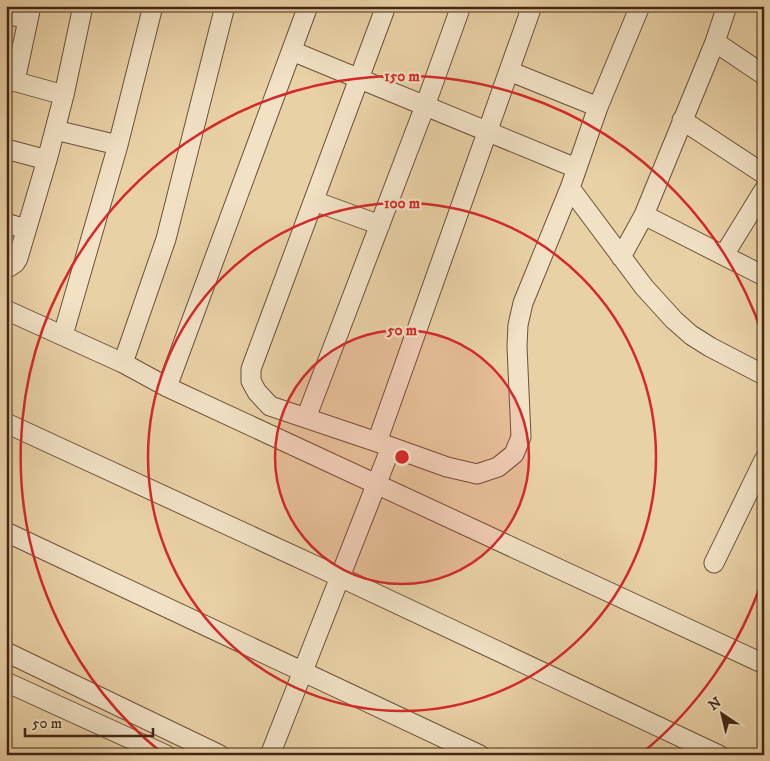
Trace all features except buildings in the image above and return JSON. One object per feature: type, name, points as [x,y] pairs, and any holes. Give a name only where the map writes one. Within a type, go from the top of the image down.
[{"type":"street","points":[[6,269],[16,263],[47,160],[64,95],[83,6]]},
{"type":"street","points":[[63,335],[118,145],[153,6]]},
{"type":"street","points":[[123,364],[166,239],[225,6]]},
{"type":"street","points":[[167,387],[308,6]]},
{"type":"street","points":[[386,6],[251,369],[251,381],[257,392],[270,406],[447,467],[477,474],[498,467],[514,454],[521,437],[517,346],[518,325],[524,303],[570,188],[598,107],[640,6]]},
{"type":"street","points":[[306,418],[425,106],[461,6]]},
{"type":"street","points":[[270,755],[376,484],[384,444],[532,6]]},
{"type":"street","points":[[621,257],[644,215],[715,42],[727,6]]},
{"type":"street","points":[[6,14],[29,13],[10,80],[64,95]]},
{"type":"street","points":[[715,42],[764,75]]},
{"type":"street","points":[[292,50],[576,168]]},
{"type":"street","points":[[509,71],[598,107]]},
{"type":"street","points":[[682,120],[764,174]]},
{"type":"street","points":[[55,130],[118,145]]},
{"type":"street","points":[[6,148],[47,160]]},
{"type":"street","points":[[570,188],[644,287],[674,320],[691,335],[710,347],[764,375]]},
{"type":"street","points":[[724,255],[764,190]]},
{"type":"street","points":[[314,201],[380,225]]},
{"type":"street","points":[[644,215],[764,276]]},
{"type":"street","points":[[6,223],[26,229]]},
{"type":"street","points":[[6,310],[63,335],[167,387],[764,664]]},
{"type":"street","points":[[6,423],[719,755]]},
{"type":"street","points":[[714,563],[764,460]]},
{"type":"street","points":[[6,532],[480,755]]},
{"type":"street","points":[[6,652],[220,755]]},
{"type":"street","points":[[6,682],[166,755]]}]
